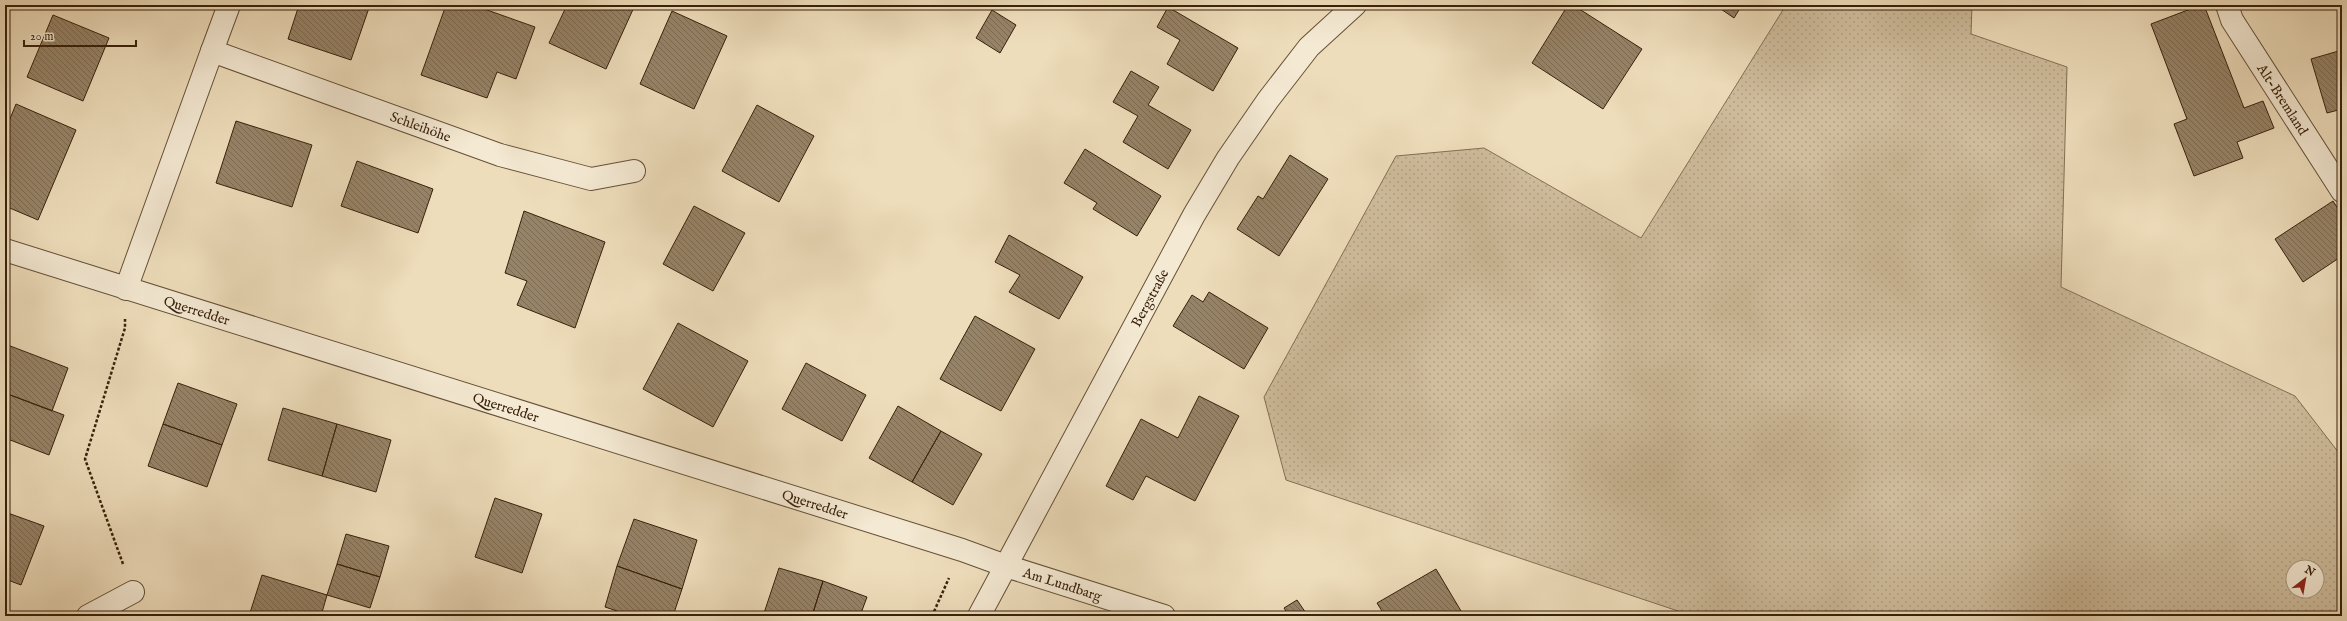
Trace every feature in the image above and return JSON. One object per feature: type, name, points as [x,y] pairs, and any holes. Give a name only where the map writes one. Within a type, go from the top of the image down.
[{"type":"street","points":[[126,288],[229,5]]},
{"type":"street","name":"Bergstraße","points":[[979,616],[1194,215],[1228,158],[1268,100],[1309,48],[1356,5]]},
{"type":"street","name":"Alt-Bremland","points":[[2227,5],[2232,20],[2342,191]]},
{"type":"street","name":"Schleihöhe","points":[[212,51],[500,155],[591,179],[634,171]]},
{"type":"street","name":"Querredder","points":[[5,250],[962,550],[1006,566]]},
{"type":"street","name":"Am Lundbarg","points":[[1006,566],[1164,616]]},
{"type":"street","points":[[88,616],[133,592]]},
{"type":"path","points":[[126,288],[125,328],[85,459],[133,592]]},
{"type":"path","points":[[932,616],[962,550]]},
{"type":"shaded area","points":[[1786,5],[1972,5],[1971,34],[2067,67],[2061,287],[2295,396],[2342,457],[2342,616],[1693,616],[1286,480],[1264,397],[1396,156],[1484,148],[1641,238]]},
{"type":"building","points":[[299,5],[370,5],[351,60],[288,39]]},
{"type":"building","points":[[446,5],[473,5],[535,27],[516,79],[497,72],[487,98],[421,75]]},
{"type":"building","points":[[567,5],[635,5],[606,69],[549,43]]},
{"type":"building","points":[[1568,5],[1573,5],[1642,49],[1603,109],[1532,63]]},
{"type":"building","points":[[1715,5],[1742,5],[1734,18]]},
{"type":"building","points":[[2204,5],[2244,108],[2263,101],[2274,128],[2237,142],[2243,158],[2194,176],[2174,124],[2187,119],[2151,24]]},
{"type":"building","points":[[1168,7],[1238,48],[1213,91],[1167,64],[1180,40],[1157,27]]},
{"type":"building","points":[[992,10],[1016,25],[1000,53],[976,38]]},
{"type":"building","points":[[672,11],[727,36],[694,109],[640,84]]},
{"type":"building","points":[[53,15],[109,38],[83,101],[27,77]]},
{"type":"building","points":[[2342,50],[2342,109],[2327,113],[2311,59]]},
{"type":"building","points":[[1131,71],[1159,87],[1148,105],[1191,130],[1168,169],[1123,142],[1138,116],[1113,102]]},
{"type":"building","points":[[16,104],[76,130],[38,220],[5,206],[5,131]]},
{"type":"building","points":[[757,105],[814,136],[779,202],[722,171]]},
{"type":"building","points":[[236,121],[312,145],[292,207],[216,183]]},
{"type":"building","points":[[1085,149],[1161,196],[1137,236],[1093,209],[1097,203],[1064,183]]},
{"type":"building","points":[[1290,155],[1328,179],[1279,256],[1237,229],[1258,196],[1263,199]]},
{"type":"building","points":[[357,161],[433,189],[418,233],[341,206]]},
{"type":"building","points":[[2333,201],[2342,215],[2342,256],[2303,282],[2275,239]]},
{"type":"building","points":[[694,206],[745,233],[713,291],[663,264]]},
{"type":"building","points":[[524,211],[605,242],[575,328],[517,305],[527,281],[505,273]]},
{"type":"building","points":[[1009,235],[1083,277],[1059,319],[1009,292],[1020,275],[995,262]]},
{"type":"building","points":[[1209,292],[1268,328],[1244,369],[1173,326],[1192,295],[1203,302]]},
{"type":"building","points":[[975,316],[1035,349],[1001,411],[940,379]]},
{"type":"building","points":[[678,323],[748,361],[713,427],[643,389]]},
{"type":"building","points":[[5,344],[68,368],[52,411],[5,393]]},
{"type":"building","points":[[806,363],[866,395],[842,441],[782,409]]},
{"type":"building","points":[[178,383],[237,404],[222,445],[163,424]]},
{"type":"building","points":[[5,393],[64,415],[49,455],[5,438]]},
{"type":"building","points":[[1199,396],[1239,416],[1195,501],[1146,476],[1133,500],[1106,486],[1141,419],[1178,438]]},
{"type":"building","points":[[898,406],[941,431],[912,482],[869,458]]},
{"type":"building","points":[[283,408],[337,424],[322,476],[268,460]]},
{"type":"building","points":[[163,424],[222,445],[207,487],[148,466]]},
{"type":"building","points":[[337,424],[391,440],[376,492],[322,476]]},
{"type":"building","points":[[941,431],[982,454],[953,505],[912,482]]},
{"type":"building","points":[[495,498],[542,514],[522,573],[475,557]]},
{"type":"building","points":[[5,512],[44,526],[21,585],[5,579]]},
{"type":"building","points":[[634,519],[697,540],[682,589],[617,566]]},
{"type":"building","points":[[346,534],[389,546],[380,577],[337,564]]},
{"type":"building","points":[[337,564],[380,577],[370,608],[327,595]]},
{"type":"building","points":[[617,566],[682,589],[673,616],[632,616],[605,607]]},
{"type":"building","points":[[779,568],[823,581],[812,616],[763,616]]},
{"type":"building","points":[[1436,569],[1464,616],[1385,616],[1377,603]]},
{"type":"building","points":[[262,575],[327,595],[321,616],[249,616]]},
{"type":"building","points":[[823,581],[867,597],[860,616],[812,616]]},
{"type":"building","points":[[1297,600],[1308,616],[1289,616],[1284,608]]}]
